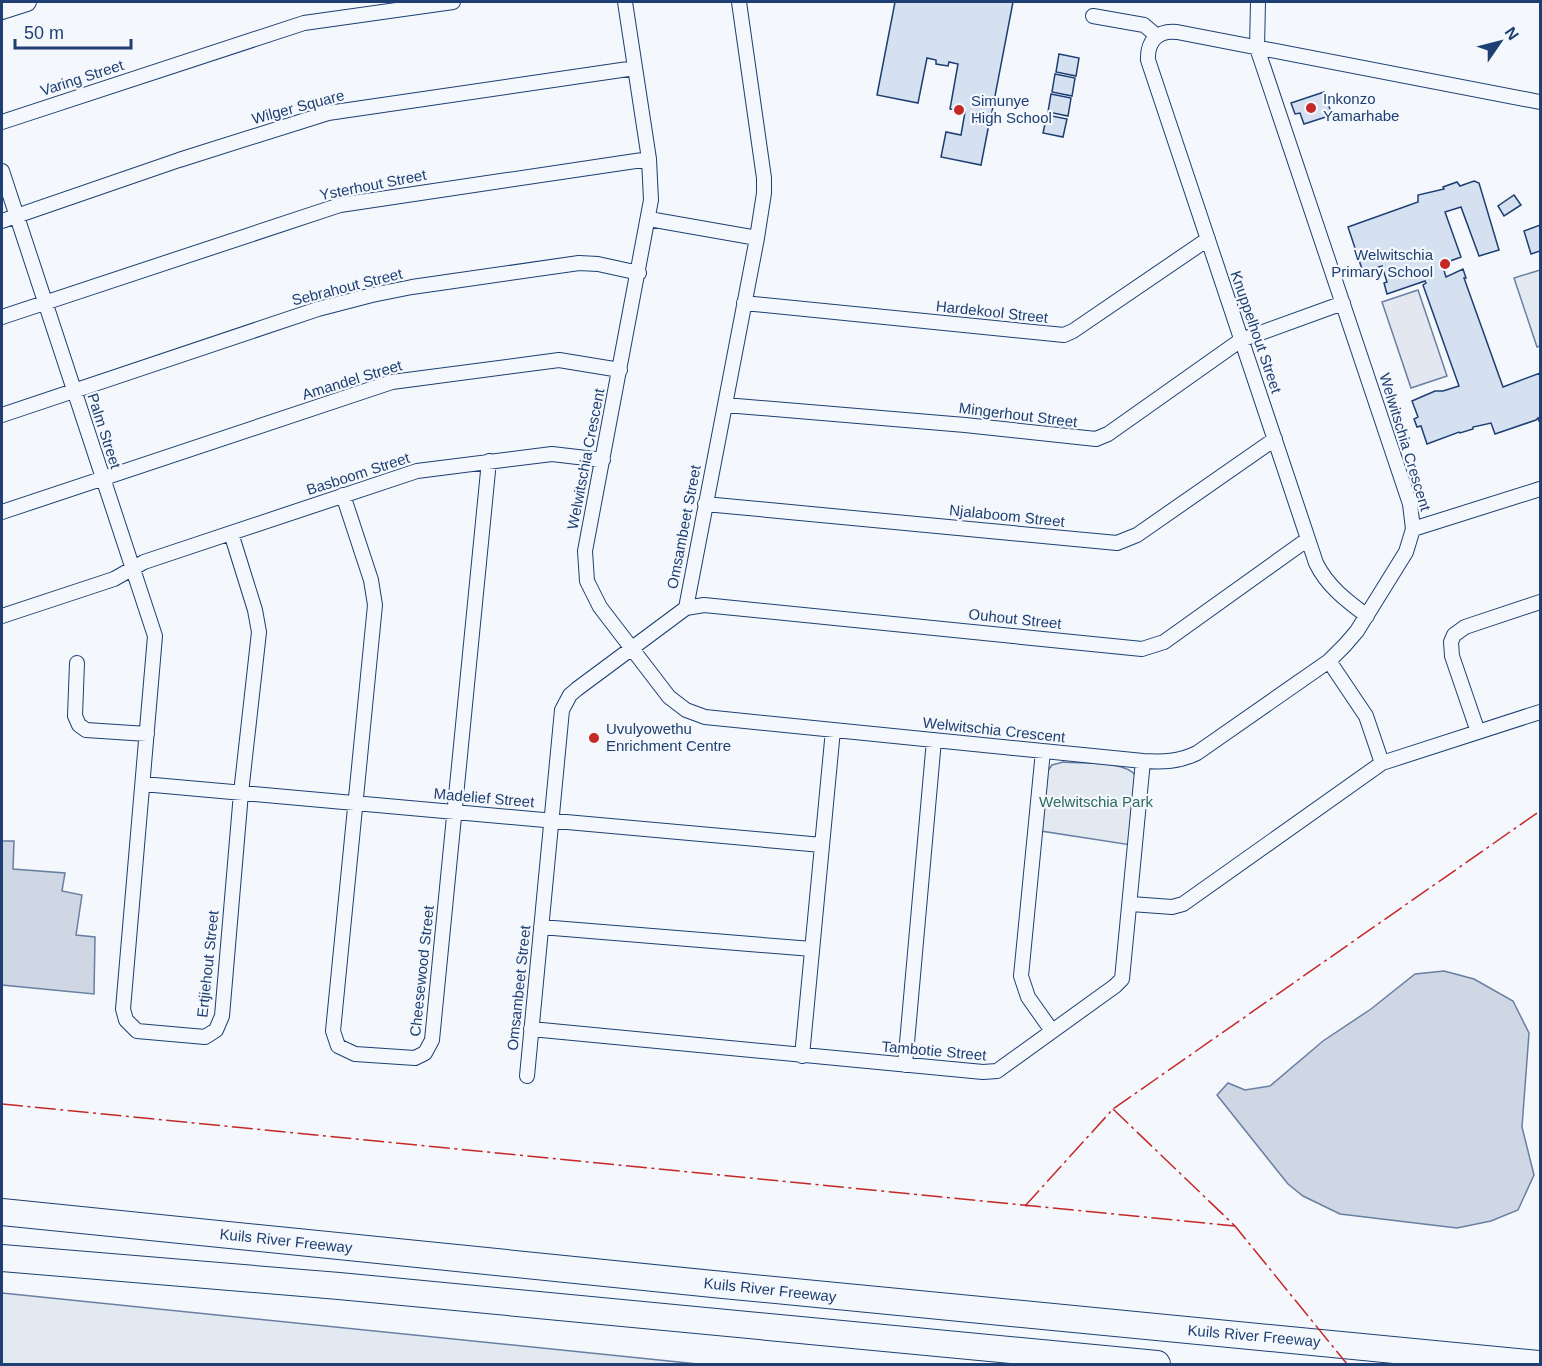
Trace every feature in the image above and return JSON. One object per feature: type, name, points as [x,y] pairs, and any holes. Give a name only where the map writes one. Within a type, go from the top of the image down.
[{"type":"highway","name":"Kuils River Freeway","points":[[2,1212],[1538,1365]]},
{"type":"highway","points":[[2,1258],[374,1289],[1157,1365]]},
{"type":"street","points":[[2,10],[27,2]]},
{"type":"street","name":"Varing Street","points":[[2,122],[304,23],[453,2]]},
{"type":"street","name":"Welwitschia Crescent","points":[[625,2],[649,159],[651,178],[649,219],[585,551],[585,571],[595,599],[669,697],[686,710],[705,717],[1169,762],[1197,753],[1329,661],[1345,645],[1367,615],[1406,552],[1413,529],[1410,504],[1257,48],[1258,2]]},
{"type":"street","name":"Omsambeet Street","points":[[527,1076],[562,710],[577,689],[686,608],[764,193],[763,169],[739,2]]},
{"type":"street","name":"Welwitschia Crescent","points":[[1258,19],[1266,2]]},
{"type":"street","points":[[1093,16],[1144,25],[1154,38],[1170,31],[1540,102]]},
{"type":"street","name":"Knuppelhout Street","points":[[1154,38],[1149,46],[1148,60],[1316,563],[1328,582],[1367,615]]},
{"type":"street","name":"Wilger Square","points":[[2,221],[179,160],[328,113],[635,68]]},
{"type":"street","name":"Ysterhout Street","points":[[2,317],[340,205],[649,159]]},
{"type":"street","name":"Palm Street","points":[[2,171],[132,569]]},
{"type":"street","points":[[649,219],[757,238]]},
{"type":"street","name":"Hardekool Street","points":[[744,303],[1064,335],[1208,239]]},
{"type":"street","name":"Sebrahout Street","points":[[2,415],[318,309],[372,295],[579,263],[598,264],[639,273]]},
{"type":"street","name":"Mingerhout Street","points":[[725,405],[965,425],[1096,440],[1108,434],[1241,339],[1343,303]]},
{"type":"street","name":"Amandel Street","points":[[2,512],[392,382],[558,360],[620,370]]},
{"type":"street","name":"Njalaboom Street","points":[[705,504],[1118,543],[1137,535],[1275,440]]},
{"type":"street","name":"Basboom Street","points":[[132,569],[144,562],[417,471],[552,454],[603,460]]},
{"type":"street","name":"Cheesewood Street","points":[[343,495],[374,595],[332,1025],[338,1046],[355,1054],[415,1058],[421,1056],[431,1044],[489,461]]},
{"type":"street","points":[[1413,529],[1540,489]]},
{"type":"street","name":"Ertjiehout Street","points":[[132,569],[155,636],[123,1009],[129,1025],[142,1033],[205,1037],[216,1030],[221,1020],[241,793],[259,632],[255,610],[231,533]]},
{"type":"street","name":"Ouhout Street","points":[[686,608],[704,605],[1142,649],[1164,642],[1308,539]]},
{"type":"street","points":[[2,616],[114,579],[132,569]]},
{"type":"street","points":[[1478,732],[1452,656],[1451,642],[1454,635],[1465,627],[1540,602]]},
{"type":"street","points":[[1329,661],[1366,716],[1382,763]]},
{"type":"street","points":[[77,663],[75,716],[79,725],[86,730],[147,734]]},
{"type":"street","points":[[1131,904],[1172,907],[1182,904],[1382,763],[1540,712]]},
{"type":"street","points":[[802,1056],[833,730]]},
{"type":"street","points":[[904,1065],[934,740]]},
{"type":"street","points":[[1043,751],[1021,976],[1028,997],[1052,1031]]},
{"type":"street","name":"Tambotie Street","points":[[531,1029],[904,1065],[991,1072],[1002,1068],[1122,979],[1143,761]]},
{"type":"street","name":"Madelief Street","points":[[143,784],[822,845]]},
{"type":"street","points":[[541,927],[813,949]]},
{"type":"green space","points":[[1540,270],[1540,346],[1537,347],[1514,278]]},
{"type":"green space","name":"Welwitschia Park","points":[[1063,762],[1113,765],[1122,767],[1136,776],[1131,845],[1041,831],[1047,772],[1052,765]]},
{"type":"green space","points":[[2,1293],[698,1364],[2,1364]]},
{"type":"shaded area","points":[[1418,290],[1447,376],[1411,388],[1382,302]]},
{"type":"shaded area","points":[[2,841],[14,841],[13,869],[65,873],[62,891],[82,895],[76,935],[95,937],[94,994],[2,985]]},
{"type":"shaded area","points":[[1444,971],[1474,979],[1513,1001],[1529,1033],[1522,1127],[1534,1175],[1518,1210],[1491,1221],[1457,1228],[1340,1214],[1303,1196],[1288,1184],[1217,1095],[1228,1083],[1245,1090],[1270,1086],[1323,1041],[1371,1009],[1415,974]]},
{"type":"building","points":[[895,2],[1013,2],[991,117],[975,114],[974,121],[989,124],[981,165],[941,157],[946,132],[961,135],[965,112],[950,109],[958,64],[949,62],[948,66],[936,64],[936,60],[927,58],[918,103],[877,95]]},
{"type":"building","points":[[1059,54],[1079,58],[1076,76],[1056,72]]},
{"type":"building","points":[[1055,74],[1075,78],[1072,96],[1052,92]]},
{"type":"building","name":"Inkonzo Yamarhabe","points":[[1324,92],[1332,115],[1304,124],[1300,113],[1295,114],[1291,103]]},
{"type":"building","points":[[1051,94],[1071,98],[1068,116],[1048,112]]},
{"type":"building","points":[[1047,115],[1067,119],[1063,137],[1043,133]]},
{"type":"building","points":[[1474,181],[1479,183],[1499,250],[1479,256],[1461,207],[1445,212],[1461,257],[1442,264],[1446,277],[1463,269],[1466,278],[1464,278],[1503,387],[1540,373],[1540,421],[1538,418],[1495,434],[1491,423],[1473,427],[1473,429],[1427,444],[1421,426],[1417,427],[1414,419],[1418,417],[1412,401],[1435,391],[1459,386],[1423,285],[1426,283],[1425,281],[1387,294],[1384,283],[1387,282],[1382,266],[1363,272],[1348,227],[1418,202],[1418,195],[1444,189],[1443,187],[1457,182],[1460,186]]},
{"type":"building","points":[[1514,195],[1521,205],[1504,216],[1498,206]]},
{"type":"building","points":[[1540,225],[1540,251],[1531,254],[1524,231]]},
{"type":"power","points":[[1025,1206],[1113,1109],[1540,811]]},
{"type":"power","points":[[2,1104],[1235,1226]]},
{"type":"power","points":[[1113,1109],[1235,1226],[1347,1364]]},
{"type":"place","name":"Inkonzo Yamarhabe","points":[[1311,108]]},
{"type":"place","name":"Simunye High School","points":[[959,110]]},
{"type":"place","name":"Welwitschia Primary School","points":[[1445,264]]},
{"type":"place","name":"Uvulyowethu Enrichment Centre","points":[[594,738]]}]
